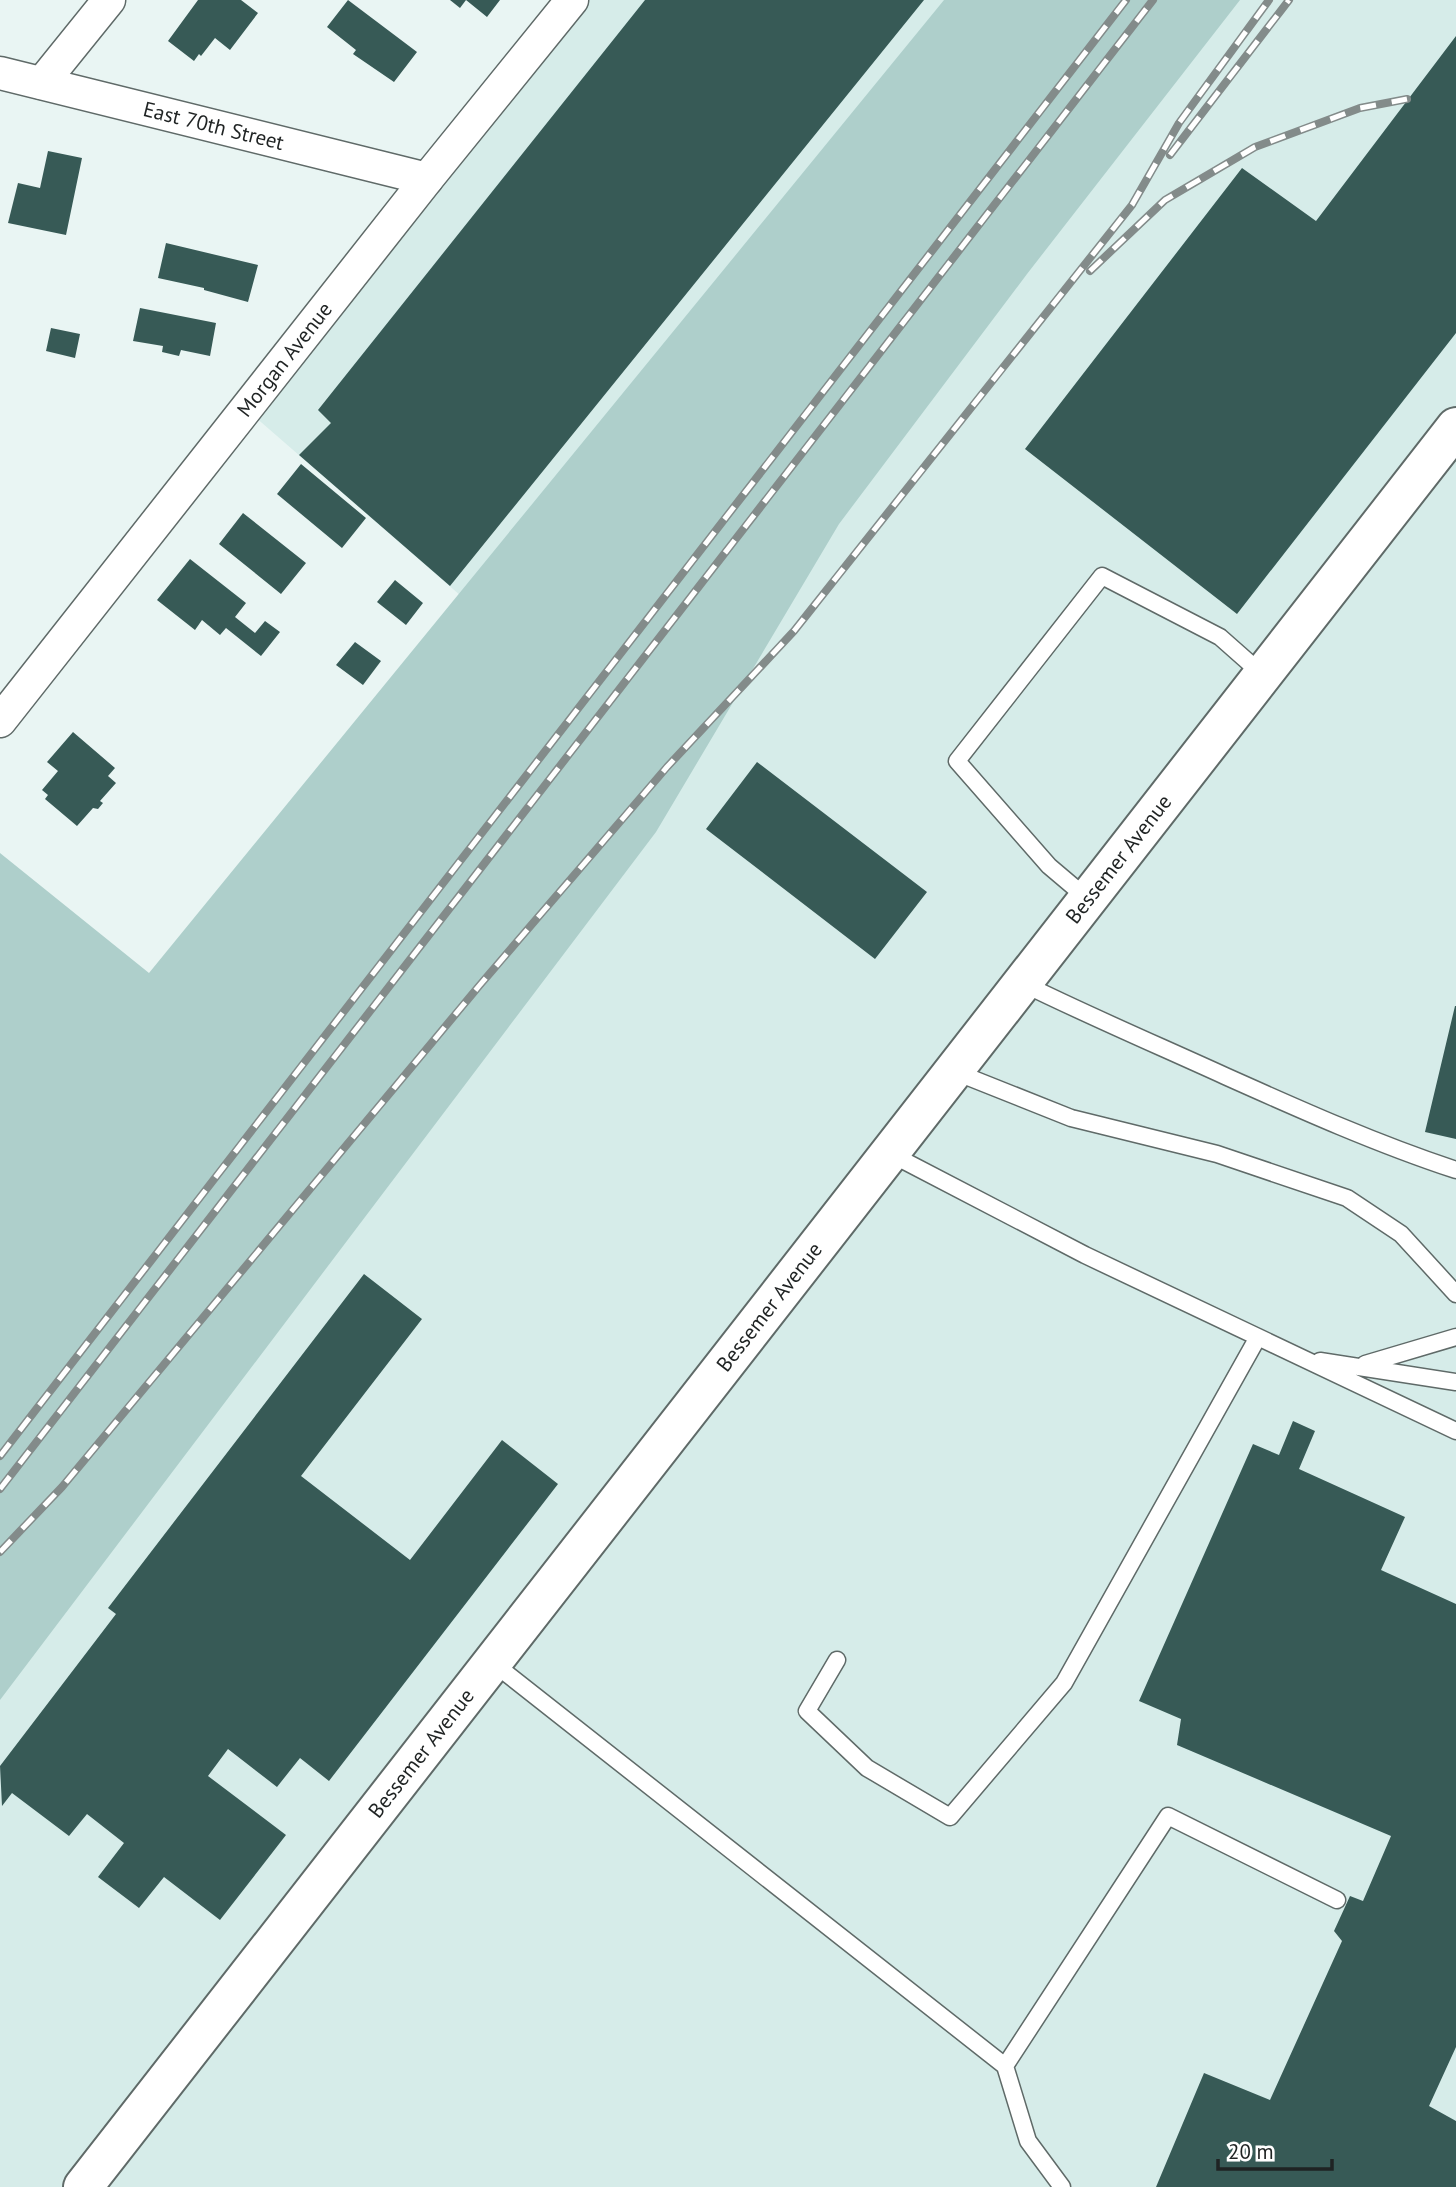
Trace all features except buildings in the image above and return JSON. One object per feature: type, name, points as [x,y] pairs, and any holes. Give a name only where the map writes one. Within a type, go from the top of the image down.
[{"type":"street","points":[[42,83],[109,0]]},
{"type":"street","name":"Morgan Avenue","points":[[0,721],[427,179],[572,0]]},
{"type":"street","name":"East 70th Street","points":[[0,74],[427,179]]},
{"type":"street","name":"Bessemer Avenue","points":[[83,2187],[1456,427]]},
{"type":"lane","points":[[1088,899],[1046,863],[957,761],[1102,576],[1220,637],[1263,675]]},
{"type":"lane","points":[[1023,983],[1090,1016],[1327,1121],[1399,1152],[1456,1170]]},
{"type":"lane","points":[[953,1071],[1071,1118],[1217,1154],[1347,1198],[1401,1234],[1456,1294]]},
{"type":"lane","points":[[889,1153],[1085,1255],[1456,1431]]},
{"type":"lane","points":[[837,1660],[807,1711],[867,1768],[950,1817],[1063,1683],[1258,1337]]},
{"type":"lane","points":[[1357,1366],[1456,1337]]},
{"type":"lane","points":[[1303,1358],[1456,1382]]},
{"type":"lane","points":[[492,1662],[1005,2066],[1028,2141],[1062,2187]]},
{"type":"lane","points":[[1005,2066],[1168,1816],[1337,1900]]},
{"type":"shaded area","points":[[574,0],[1456,0],[1456,2187],[0,2187],[0,1688],[507,636],[246,409]]},
{"type":"shaded area","points":[[944,0],[1240,0],[1027,274],[839,524],[656,832],[0,1700],[0,853],[149,973]]},
{"type":"railway","points":[[0,1456],[1126,0]]},
{"type":"railway","points":[[0,1489],[1153,0]]},
{"type":"railway","points":[[0,1552],[62,1487],[479,986],[667,767],[794,631],[1132,205],[1179,123],[1269,0]]},
{"type":"railway","points":[[1170,155],[1289,0]]},
{"type":"railway","points":[[1090,271],[1165,200],[1255,147],[1360,108],[1407,99]]}]
